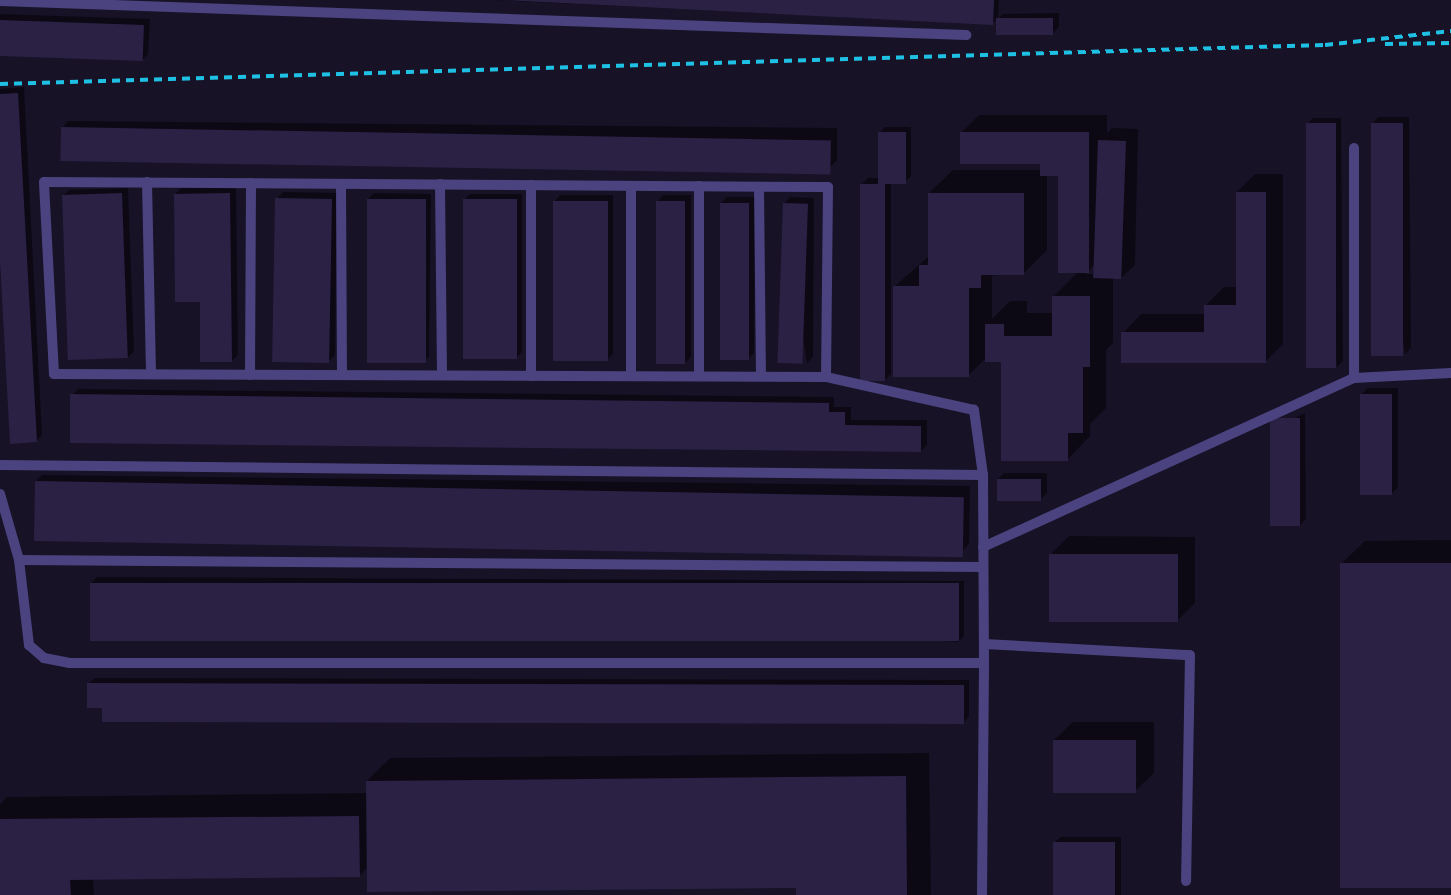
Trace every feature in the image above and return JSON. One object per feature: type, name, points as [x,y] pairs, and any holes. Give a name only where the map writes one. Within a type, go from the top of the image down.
[{"type":"street","points":[[0,1],[966,35]]},
{"type":"street","points":[[1354,148],[1354,378]]},
{"type":"street","points":[[826,377],[828,187],[44,182],[54,374],[826,377],[974,410],[983,475],[982,895]]},
{"type":"street","points":[[147,182],[151,374]]},
{"type":"street","points":[[250,375],[251,183]]},
{"type":"street","points":[[341,184],[342,375]]},
{"type":"street","points":[[440,184],[442,375]]},
{"type":"street","points":[[531,185],[531,376]]},
{"type":"street","points":[[631,186],[631,376]]},
{"type":"street","points":[[698,186],[699,376]]},
{"type":"street","points":[[759,187],[761,376]]},
{"type":"street","points":[[983,547],[1354,378],[1451,373]]},
{"type":"street","points":[[0,465],[983,475]]},
{"type":"street","points":[[0,494],[20,560],[30,645],[44,658],[69,662],[984,663]]},
{"type":"street","points":[[20,560],[983,567]]},
{"type":"street","points":[[984,644],[1190,655],[1186,881]]},
{"type":"building","points":[[501,0],[994,0],[993,25]]},
{"type":"building","points":[[996,18],[1053,18],[1053,35],[996,35]]},
{"type":"building","points":[[0,20],[144,25],[143,61],[0,56]]},
{"type":"building","points":[[18,93],[37,442],[10,444],[0,260],[0,94]]},
{"type":"building","points":[[1306,123],[1336,123],[1336,368],[1306,368]]},
{"type":"building","points":[[1371,123],[1403,123],[1403,356],[1371,356]]},
{"type":"building","points":[[61,127],[831,140],[830,174],[60,161]]},
{"type":"building","points":[[878,132],[906,132],[906,184],[885,184],[885,381],[860,381],[860,184],[878,184]]},
{"type":"building","points":[[960,132],[1089,132],[1089,273],[1058,273],[1058,176],[1040,176],[1040,164],[960,164]]},
{"type":"building","points":[[1098,140],[1126,141],[1121,279],[1093,278]]},
{"type":"building","points":[[1236,192],[1266,192],[1266,363],[1121,363],[1121,332],[1204,332],[1204,305],[1236,305]]},
{"type":"building","points":[[122,193],[128,358],[68,360],[62,195]]},
{"type":"building","points":[[230,193],[232,362],[200,362],[200,302],[175,302],[174,194]]},
{"type":"building","points":[[928,193],[1024,193],[1024,275],[981,275],[981,288],[969,288],[969,377],[893,377],[893,286],[919,286],[919,265],[928,265]]},
{"type":"building","points":[[275,198],[332,199],[329,363],[272,362]]},
{"type":"building","points":[[367,199],[426,199],[426,363],[367,363]]},
{"type":"building","points":[[463,199],[517,199],[517,359],[463,359]]},
{"type":"building","points":[[553,201],[608,201],[608,361],[553,361]]},
{"type":"building","points":[[656,201],[685,201],[685,364],[656,364]]},
{"type":"building","points":[[720,203],[749,203],[749,360],[720,360]]},
{"type":"building","points":[[783,203],[808,204],[802,364],[777,363]]},
{"type":"building","points":[[1052,296],[1090,296],[1090,367],[1083,367],[1083,433],[1068,433],[1068,461],[1001,461],[1001,362],[985,362],[985,324],[1004,324],[1004,336],[1052,336]]},
{"type":"building","points":[[70,394],[829,403],[829,412],[845,412],[845,425],[921,426],[921,452],[70,443]]},
{"type":"building","points":[[1360,394],[1392,394],[1392,495],[1360,495]]},
{"type":"building","points":[[1270,418],[1300,418],[1300,526],[1270,526]]},
{"type":"building","points":[[997,479],[1041,479],[1041,501],[997,501]]},
{"type":"building","points":[[35,481],[964,497],[963,557],[34,541]]},
{"type":"building","points":[[1049,554],[1178,554],[1178,622],[1049,622]]},
{"type":"building","points":[[1340,563],[1451,563],[1451,888],[1340,888]]},
{"type":"building","points":[[90,583],[959,583],[959,641],[90,641]]},
{"type":"building","points":[[87,683],[964,685],[964,724],[102,722],[102,708],[87,708]]},
{"type":"building","points":[[1053,740],[1136,740],[1136,793],[1053,793]]},
{"type":"building","points":[[906,776],[907,895],[796,895],[796,888],[367,892],[366,781]]},
{"type":"building","points":[[359,816],[360,877],[70,880],[71,895],[0,895],[0,819]]},
{"type":"building","points":[[1053,842],[1115,842],[1115,895],[1053,895]]},
{"type":"railway","points":[[0,84],[1325,45],[1451,31]]},
{"type":"railway","points":[[1385,44],[1451,43]]}]
